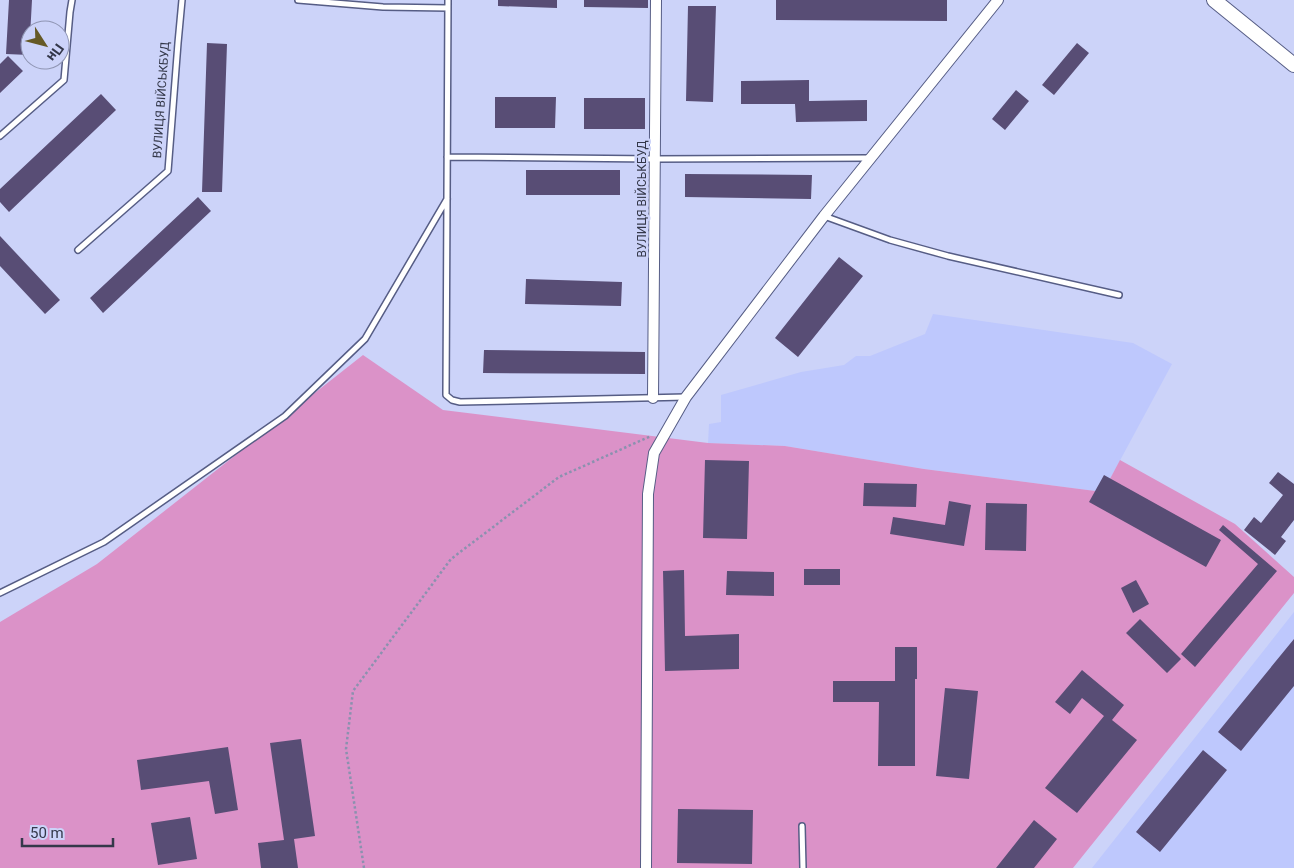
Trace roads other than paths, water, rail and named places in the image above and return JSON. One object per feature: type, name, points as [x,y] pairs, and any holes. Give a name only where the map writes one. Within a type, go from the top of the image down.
[{"type":"main road","points":[[1214,0],[1294,65]]},
{"type":"street","name":"ВУЛИЦЯ ВІЙСЬКБУД","points":[[653,398],[656,0]]},
{"type":"street","points":[[646,868],[648,494],[654,453],[686,397],[824,216],[998,0]]},
{"type":"lane","points":[[0,136],[64,80],[72,0]]},
{"type":"lane","name":"ВУЛИЦЯ ВІЙСЬКБУД","points":[[78,250],[168,171],[182,0]]},
{"type":"lane","points":[[298,0],[383,7],[448,8]]},
{"type":"lane","points":[[448,0],[446,394],[452,400],[460,402],[686,397]]},
{"type":"lane","points":[[447,157],[655,159],[871,158]]},
{"type":"lane","points":[[0,593],[104,542],[286,416],[364,339],[447,199]]},
{"type":"lane","points":[[824,216],[890,240],[948,256],[1119,295]]},
{"type":"lane","points":[[802,826],[803,868]]}]
